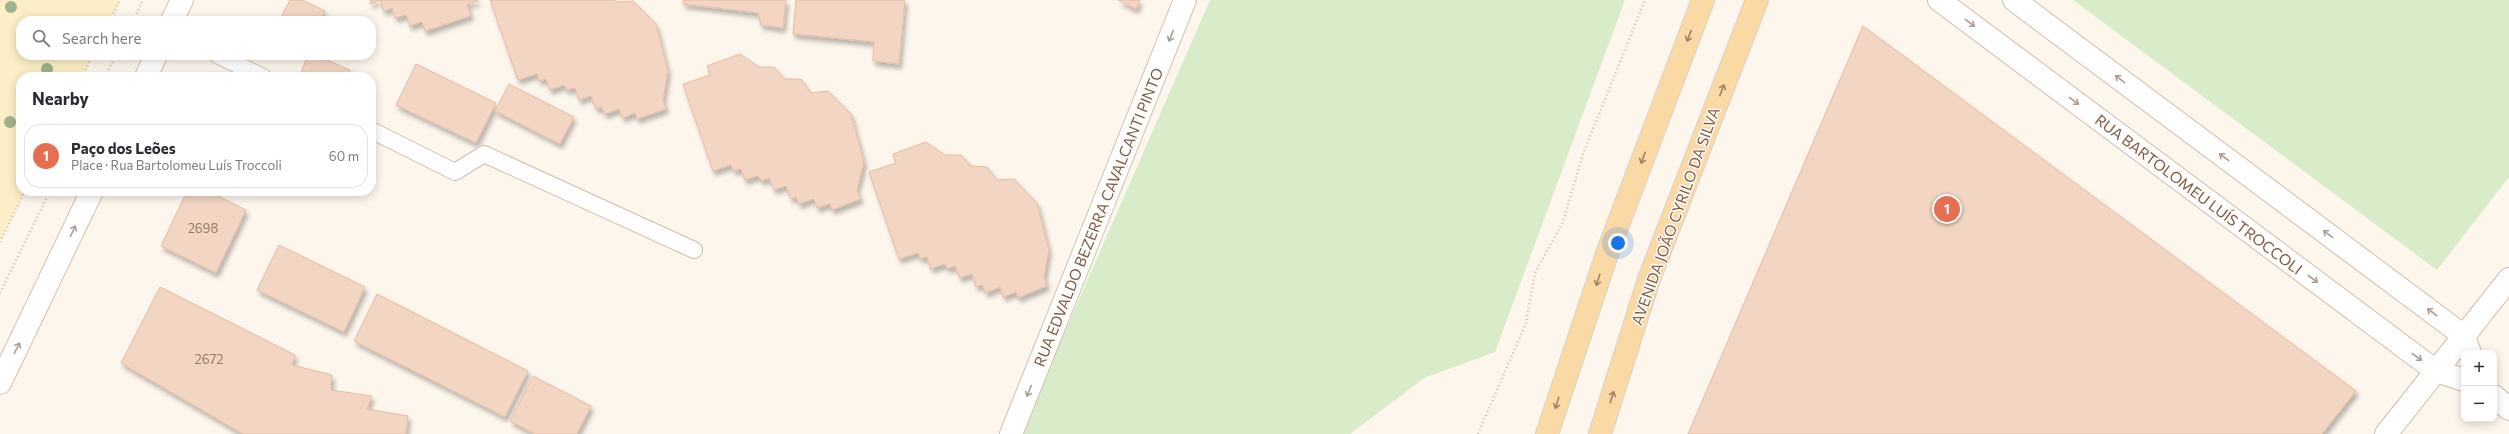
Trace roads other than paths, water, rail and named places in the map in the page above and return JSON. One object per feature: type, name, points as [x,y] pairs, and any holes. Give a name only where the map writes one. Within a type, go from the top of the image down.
[{"type":"main road","points":[[1547,434],[1608,251],[1703,0]]},
{"type":"main road","name":"AVENIDA JOÃO CYRILO DA SILVA","points":[[1600,434],[1649,279],[1757,0]]},
{"type":"street","points":[[174,16],[182,0]]},
{"type":"street","name":"RUA EDVALDO BEZERRA CAVALCANTI PINTO","points":[[1011,434],[1185,0]]},
{"type":"street","name":"RUA BARTOLOMEU LUÍS TROCCOLI","points":[[1939,0],[2436,371],[2461,379]]},
{"type":"street","points":[[2014,0],[2467,344]]},
{"type":"street","points":[[148,72],[154,60]]},
{"type":"street","points":[[0,383],[90,196]]},
{"type":"street","points":[[2386,434],[2436,371],[2467,344],[2509,279]]},
{"type":"street","points":[[2497,399],[2509,409]]},
{"type":"lane","points":[[227,60],[253,72]]},
{"type":"lane","points":[[376,132],[455,172],[484,154],[694,250]]},
{"type":"place","name":"Paço dos Leões","points":[[1947,209]]}]
